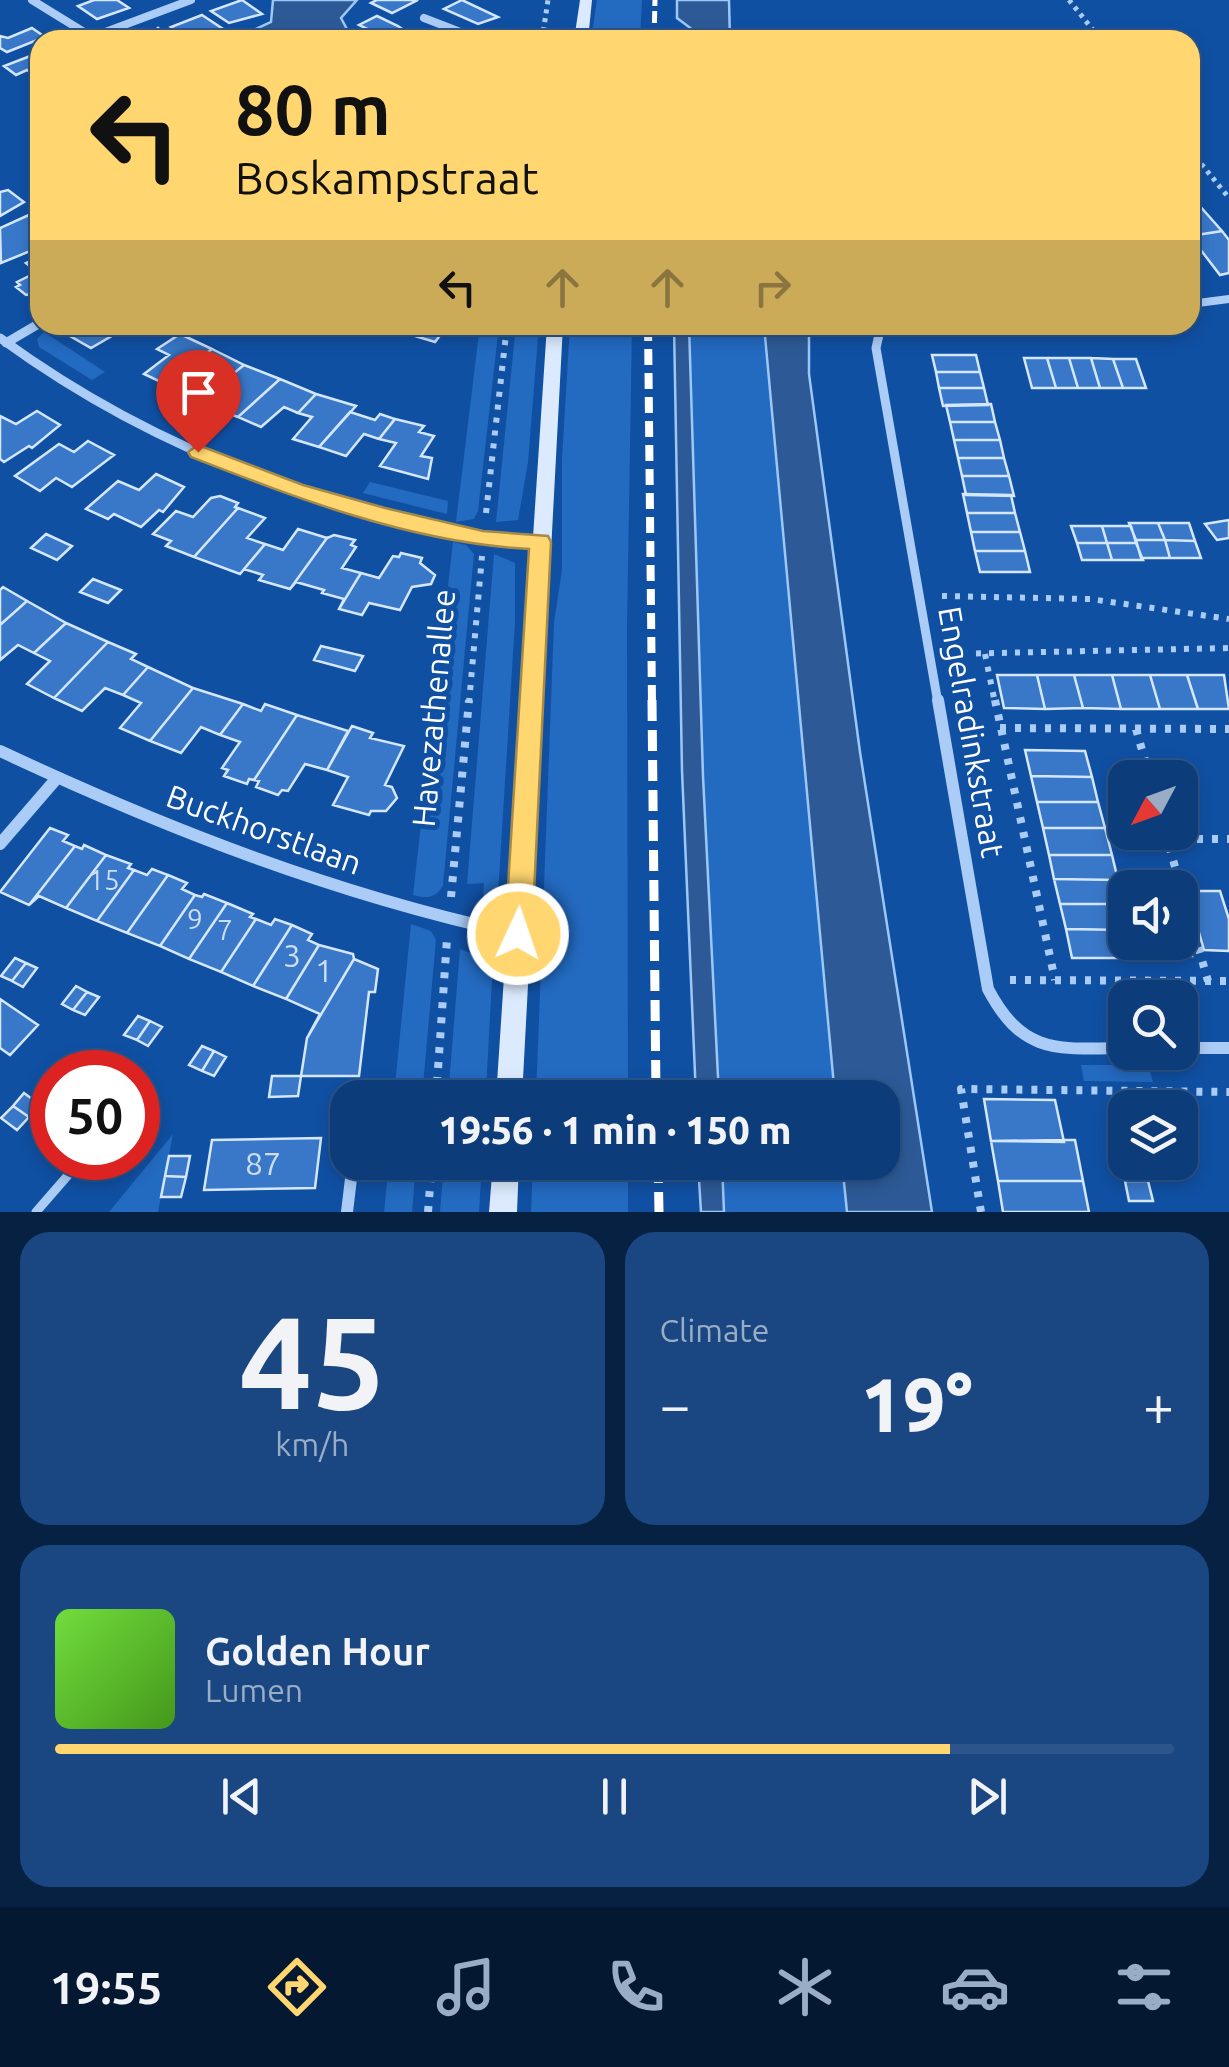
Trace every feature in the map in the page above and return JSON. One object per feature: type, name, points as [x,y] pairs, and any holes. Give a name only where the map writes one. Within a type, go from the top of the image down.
[{"type":"main road","points":[[582,30],[586,0]]},
{"type":"main road","points":[[510,1080],[553,335]]},
{"type":"main road","points":[[503,1212],[505,1180]]},
{"type":"street","points":[[32,0],[81,30]]},
{"type":"street","points":[[115,30],[192,0]]},
{"type":"street","points":[[424,18],[455,30]]},
{"type":"street","points":[[1200,303],[1229,299]]},
{"type":"street","points":[[3,340],[30,328]]},
{"type":"street","name":"Engelradinkstraat","points":[[879,335],[876,348],[986,980],[1000,1018],[1023,1040],[1055,1048],[1108,1048]]},
{"type":"street","points":[[3,340],[100,404],[230,466],[355,508],[483,539],[540,542]]},
{"type":"street","name":"Buckhorstlaan","points":[[0,752],[261,860],[448,921],[518,934]]},
{"type":"street","points":[[0,844],[57,778]]},
{"type":"street","points":[[1198,1048],[1229,1048]]},
{"type":"street","points":[[347,1212],[351,1180]]},
{"type":"lane","points":[[36,1212],[64,1180]]},
{"type":"path","points":[[544,30],[548,0]]},
{"type":"path","points":[[1069,0],[1093,30]]},
{"type":"path","points":[[1200,162],[1229,198]]},
{"type":"path","name":"Havezathenallee","points":[[437,1080],[448,921],[505,335]]},
{"type":"path","points":[[920,595],[1090,599],[1229,618]]},
{"type":"path","points":[[929,655],[1227,648],[1229,661]]},
{"type":"path","points":[[984,654],[1055,980]]},
{"type":"path","points":[[1000,728],[1229,728]]},
{"type":"path","points":[[1136,729],[1145,760]]},
{"type":"path","points":[[1198,838],[1229,839]]},
{"type":"path","points":[[1170,850],[1208,981]]},
{"type":"path","points":[[986,980],[1229,982]]},
{"type":"path","points":[[982,1212],[962,1089],[1229,1092]]},
{"type":"path","points":[[428,1212],[431,1180]]},
{"type":"shaded area","points":[[273,0],[357,0],[341,18],[347,30],[254,30],[271,22]]},
{"type":"shaded area","points":[[597,0],[642,0],[640,30],[592,30]]},
{"type":"shaded area","points":[[677,0],[729,0],[730,30],[693,30],[677,18]]},
{"type":"shaded area","points":[[49,335],[105,372],[92,380],[39,347],[37,339]]},
{"type":"shaded area","points":[[479,335],[498,335],[478,511],[474,519],[456,522]]},
{"type":"shaded area","points":[[515,335],[538,335],[528,462],[518,520],[496,522]]},
{"type":"shaded area","points":[[569,335],[632,335],[627,628],[628,1080],[537,1080],[554,623],[562,570],[562,459]]},
{"type":"shaded area","points":[[674,335],[689,335],[703,776],[718,1080],[695,1080],[682,771]]},
{"type":"shaded area","points":[[689,335],[765,335],[833,1080],[718,1080],[703,776]]},
{"type":"shaded area","points":[[765,335],[809,335],[809,374],[860,752],[932,1212],[847,1212],[844,1180],[900,1180],[900,1080],[833,1080]]},
{"type":"shaded area","points":[[370,482],[448,501],[447,514],[363,493]]},
{"type":"shaded area","points":[[453,542],[466,545],[474,554],[443,885],[434,895],[422,897],[413,895]]},
{"type":"shaded area","points":[[494,554],[515,563],[515,622],[498,894],[483,897],[484,883],[467,884]]},
{"type":"shaded area","points":[[411,924],[431,931],[436,940],[424,1080],[395,1080]]},
{"type":"shaded area","points":[[460,949],[493,962],[487,1080],[449,1080]]},
{"type":"shaded area","points":[[1081,1065],[1108,1065],[1108,1070],[1149,1070],[1153,1082],[1084,1081]]},
{"type":"shaded area","points":[[173,1134],[158,1212],[109,1212],[135,1180],[160,1180],[160,1150]]},
{"type":"shaded area","points":[[387,1180],[415,1180],[412,1212],[384,1212]]},
{"type":"shaded area","points":[[443,1180],[481,1180],[479,1212],[440,1212]]},
{"type":"shaded area","points":[[532,1180],[628,1180],[628,1212],[531,1212]]},
{"type":"shaded area","points":[[699,1180],[723,1180],[724,1212],[701,1212]]},
{"type":"shaded area","points":[[723,1180],[844,1180],[847,1212],[724,1212]]},
{"type":"building","points":[[94,0],[117,0],[129,8],[97,19],[78,6]]},
{"type":"building","points":[[242,0],[262,14],[229,23],[211,11]]},
{"type":"building","points":[[418,0],[392,13],[371,3]]},
{"type":"building","points":[[462,0],[498,17],[478,24],[444,9]]},
{"type":"building","points":[[202,15],[223,29],[176,30],[171,27]]},
{"type":"building","points":[[377,16],[404,30],[369,30],[359,25]]},
{"type":"building","points":[[32,28],[35,30],[30,30],[30,43],[7,52],[0,48],[0,36],[8,38]]},
{"type":"building","points":[[30,56],[30,72],[16,75],[4,66]]},
{"type":"building","points":[[8,190],[24,202],[0,216],[0,192]]},
{"type":"building","points":[[1200,206],[1222,231],[1200,234]]},
{"type":"building","points":[[30,214],[30,251],[1,263],[0,228]]},
{"type":"building","points":[[1222,231],[1229,240],[1229,273],[1220,275],[1200,249],[1200,234]]},
{"type":"building","points":[[30,276],[30,294],[16,287],[20,285],[17,282]]},
{"type":"building","points":[[68,335],[110,337],[91,348]]},
{"type":"building","points":[[182,335],[212,349],[165,384],[144,374],[169,355],[157,349]]},
{"type":"building","points":[[412,335],[440,335],[435,342]]},
{"type":"building","points":[[212,349],[244,365],[223,382],[211,376],[186,395],[165,384]]},
{"type":"building","points":[[932,355],[976,355],[980,372],[936,372]]},
{"type":"building","points":[[1024,358],[1047,358],[1056,388],[1032,388]]},
{"type":"building","points":[[1047,358],[1069,358],[1078,388],[1056,388]]},
{"type":"building","points":[[1069,358],[1091,358],[1100,388],[1078,388]]},
{"type":"building","points":[[1091,358],[1113,359],[1123,388],[1100,388]]},
{"type":"building","points":[[1113,359],[1136,359],[1146,388],[1123,388]]},
{"type":"building","points":[[244,365],[280,379],[238,417],[214,408],[236,388],[223,382]]},
{"type":"building","points":[[936,372],[980,372],[984,388],[939,388]]},
{"type":"building","points":[[280,379],[316,394],[298,413],[284,407],[261,427],[238,417]]},
{"type":"building","points":[[939,388],[984,388],[988,405],[943,406]]},
{"type":"building","points":[[316,394],[356,406],[319,447],[293,439],[312,417],[298,413]]},
{"type":"building","points":[[991,404],[995,422],[950,422],[946,405]]},
{"type":"building","points":[[37,411],[60,425],[32,448],[29,446],[4,462],[0,459],[0,416],[16,424]]},
{"type":"building","points":[[350,412],[375,420],[380,414],[395,419],[379,439],[364,434],[346,456],[319,447]]},
{"type":"building","points":[[395,419],[424,426],[419,432],[434,436],[421,456],[432,458],[428,479],[380,466],[396,443],[379,439]]},
{"type":"building","points":[[950,422],[995,422],[1000,440],[954,440]]},
{"type":"building","points":[[954,440],[1000,440],[1004,458],[958,458]]},
{"type":"building","points":[[88,441],[114,455],[72,487],[56,478],[40,491],[15,476],[59,444],[74,452]]},
{"type":"building","points":[[958,458],[1004,458],[1009,476],[962,476]]},
{"type":"building","points":[[156,474],[184,487],[163,512],[159,510],[141,527],[114,514],[108,519],[86,509],[118,481],[139,490]]},
{"type":"building","points":[[962,476],[1009,476],[1014,496],[966,495]]},
{"type":"building","points":[[963,494],[1011,495],[1015,513],[967,513]]},
{"type":"building","points":[[220,496],[238,503],[238,508],[194,557],[166,546],[171,541],[153,534],[176,511],[193,517],[211,498]]},
{"type":"building","points":[[238,508],[265,518],[247,538],[265,544],[240,574],[194,557]]},
{"type":"building","points":[[967,513],[1015,513],[1020,532],[971,532]]},
{"type":"building","points":[[1229,520],[1229,538],[1217,540],[1205,524]]},
{"type":"building","points":[[1129,523],[1158,523],[1165,540],[1136,540]]},
{"type":"building","points":[[1158,523],[1189,523],[1195,541],[1165,540]]},
{"type":"building","points":[[1071,526],[1102,526],[1107,543],[1077,543]]},
{"type":"building","points":[[1102,526],[1131,526],[1136,543],[1107,543]]},
{"type":"building","points":[[298,529],[327,538],[290,589],[259,580],[263,575],[244,569],[265,544],[283,550]]},
{"type":"building","points":[[971,532],[1020,532],[1025,551],[975,551]]},
{"type":"building","points":[[46,534],[72,546],[57,560],[31,548]]},
{"type":"building","points":[[334,535],[355,540],[351,545],[356,547],[342,568],[361,573],[339,609],[344,599],[322,593],[324,590],[296,582],[290,589],[327,538]]},
{"type":"building","points":[[1136,540],[1165,540],[1170,558],[1141,558]]},
{"type":"building","points":[[1165,540],[1195,541],[1201,558],[1170,558]]},
{"type":"building","points":[[1077,543],[1107,543],[1112,560],[1082,560]]},
{"type":"building","points":[[1107,543],[1136,543],[1143,560],[1112,560]]},
{"type":"building","points":[[975,551],[1025,551],[1030,572],[980,572]]},
{"type":"building","points":[[401,553],[422,558],[420,563],[435,575],[431,584],[412,587],[400,610],[369,603],[362,615],[339,609],[361,573],[379,578],[393,556],[399,557]]},
{"type":"building","points":[[93,579],[121,590],[108,603],[80,592]]},
{"type":"building","points":[[3,587],[27,601],[0,625],[0,590]]},
{"type":"building","points":[[27,601],[66,623],[34,653],[18,645],[0,660],[0,625]]},
{"type":"building","points":[[66,623],[108,642],[54,698],[27,684],[50,661],[34,653]]},
{"type":"building","points":[[108,642],[136,654],[131,659],[148,667],[123,695],[105,688],[82,711],[54,698]]},
{"type":"building","points":[[321,646],[363,656],[355,671],[314,660]]},
{"type":"building","points":[[148,667],[193,688],[150,741],[120,728],[141,703],[123,695]]},
{"type":"building","points":[[997,675],[1037,675],[1045,709],[1004,708]]},
{"type":"building","points":[[1037,675],[1074,675],[1083,708],[1045,709]]},
{"type":"building","points":[[1074,675],[1112,675],[1121,709],[1083,708]]},
{"type":"building","points":[[1112,675],[1150,675],[1160,709],[1121,709]]},
{"type":"building","points":[[1150,675],[1187,675],[1198,709],[1160,709]]},
{"type":"building","points":[[1187,675],[1224,675],[1229,709],[1198,709]]},
{"type":"building","points":[[193,688],[243,704],[220,735],[201,727],[181,753],[150,741]]},
{"type":"building","points":[[243,704],[261,711],[265,704],[297,715],[254,780],[249,779],[247,784],[224,776],[228,770],[222,768],[240,742],[220,735]]},
{"type":"building","points":[[297,715],[348,731],[327,770],[305,764],[288,791],[282,790],[278,795],[256,787],[259,781],[254,780]]},
{"type":"building","points":[[352,726],[373,733],[370,738],[404,746],[385,785],[392,787],[397,798],[386,811],[371,811],[369,815],[333,805],[348,777],[327,770]]},
{"type":"building","points":[[1025,750],[1085,751],[1092,777],[1031,776]]},
{"type":"building","points":[[1031,776],[1092,777],[1098,802],[1037,802]]},
{"type":"building","points":[[1037,802],[1098,802],[1105,828],[1043,828]]},
{"type":"building","points":[[50,828],[68,835],[63,841],[75,846],[29,905],[0,892]]},
{"type":"building","points":[[1043,828],[1105,828],[1112,855],[1049,855]]},
{"type":"building","points":[[84,845],[106,855],[66,908],[39,896],[29,905],[75,846],[82,849]]},
{"type":"building","points":[[106,855],[131,864],[128,868],[134,870],[97,921],[66,908]]},
{"type":"building","points":[[1049,855],[1112,855],[1116,870],[1108,870],[1108,880],[1054,879]]},
{"type":"building","points":[[152,869],[168,875],[127,933],[97,921],[134,870],[147,875]]},
{"type":"building","points":[[168,875],[187,883],[182,889],[195,895],[160,946],[127,933]]},
{"type":"building","points":[[1054,879],[1108,880],[1108,904],[1060,904]]},
{"type":"building","points":[[1198,891],[1220,891],[1229,919],[1229,951],[1204,950],[1198,929]]},
{"type":"building","points":[[204,894],[227,903],[189,959],[160,946],[195,895]]},
{"type":"building","points":[[227,903],[256,919],[221,972],[189,959]]},
{"type":"building","points":[[1060,904],[1108,904],[1108,930],[1066,929]]},
{"type":"building","points":[[256,919],[271,925],[275,919],[292,925],[253,986],[221,972]]},
{"type":"building","points":[[292,925],[312,934],[308,940],[319,945],[286,999],[253,986]]},
{"type":"building","points":[[1066,929],[1108,930],[1108,958],[1072,958]]},
{"type":"building","points":[[319,945],[353,954],[354,959],[307,1038],[320,1014],[286,999]]},
{"type":"building","points":[[15,958],[26,963],[12,981],[1,976]]},
{"type":"building","points":[[354,959],[378,969],[375,992],[369,992],[359,1076],[301,1076],[307,1038]]},
{"type":"building","points":[[26,963],[37,968],[23,987],[12,981]]},
{"type":"building","points":[[76,986],[87,992],[73,1010],[62,1004]]},
{"type":"building","points":[[87,992],[99,997],[85,1015],[73,1010]]},
{"type":"building","points":[[0,999],[38,1025],[10,1055],[0,1048]]},
{"type":"building","points":[[138,1016],[150,1021],[137,1040],[124,1035]]},
{"type":"building","points":[[150,1021],[162,1027],[148,1046],[137,1040]]},
{"type":"building","points":[[202,1046],[214,1051],[202,1071],[189,1065]]},
{"type":"building","points":[[214,1051],[226,1057],[214,1076],[202,1071]]},
{"type":"building","points":[[272,1076],[301,1076],[298,1096],[269,1097]]},
{"type":"building","points":[[24,1093],[30,1098],[30,1116],[29,1117],[13,1106]]},
{"type":"building","points":[[984,1099],[1055,1100],[1064,1142],[991,1141]]},
{"type":"building","points":[[13,1106],[29,1117],[17,1130],[1,1118]]},
{"type":"building","points":[[321,1138],[315,1188],[204,1190],[212,1140]]},
{"type":"building","points":[[1075,1140],[1083,1181],[998,1181],[991,1141]]},
{"type":"building","points":[[169,1156],[190,1156],[186,1177],[165,1176]]},
{"type":"building","points":[[165,1176],[186,1177],[181,1197],[161,1197]]},
{"type":"building","points":[[998,1181],[1083,1181],[1089,1212],[1003,1212]]},
{"type":"building","points":[[1125,1181],[1148,1181],[1153,1201],[1129,1201]]},
{"type":"railway","points":[[654,30],[655,0]]},
{"type":"railway","points":[[648,335],[652,703]]},
{"type":"railway","points":[[652,700],[656,1080]]},
{"type":"railway","points":[[658,1180],[659,1212]]},
{"type":"route","points":[[198,452],[296,490],[385,516],[483,539],[540,542],[518,934]]}]
